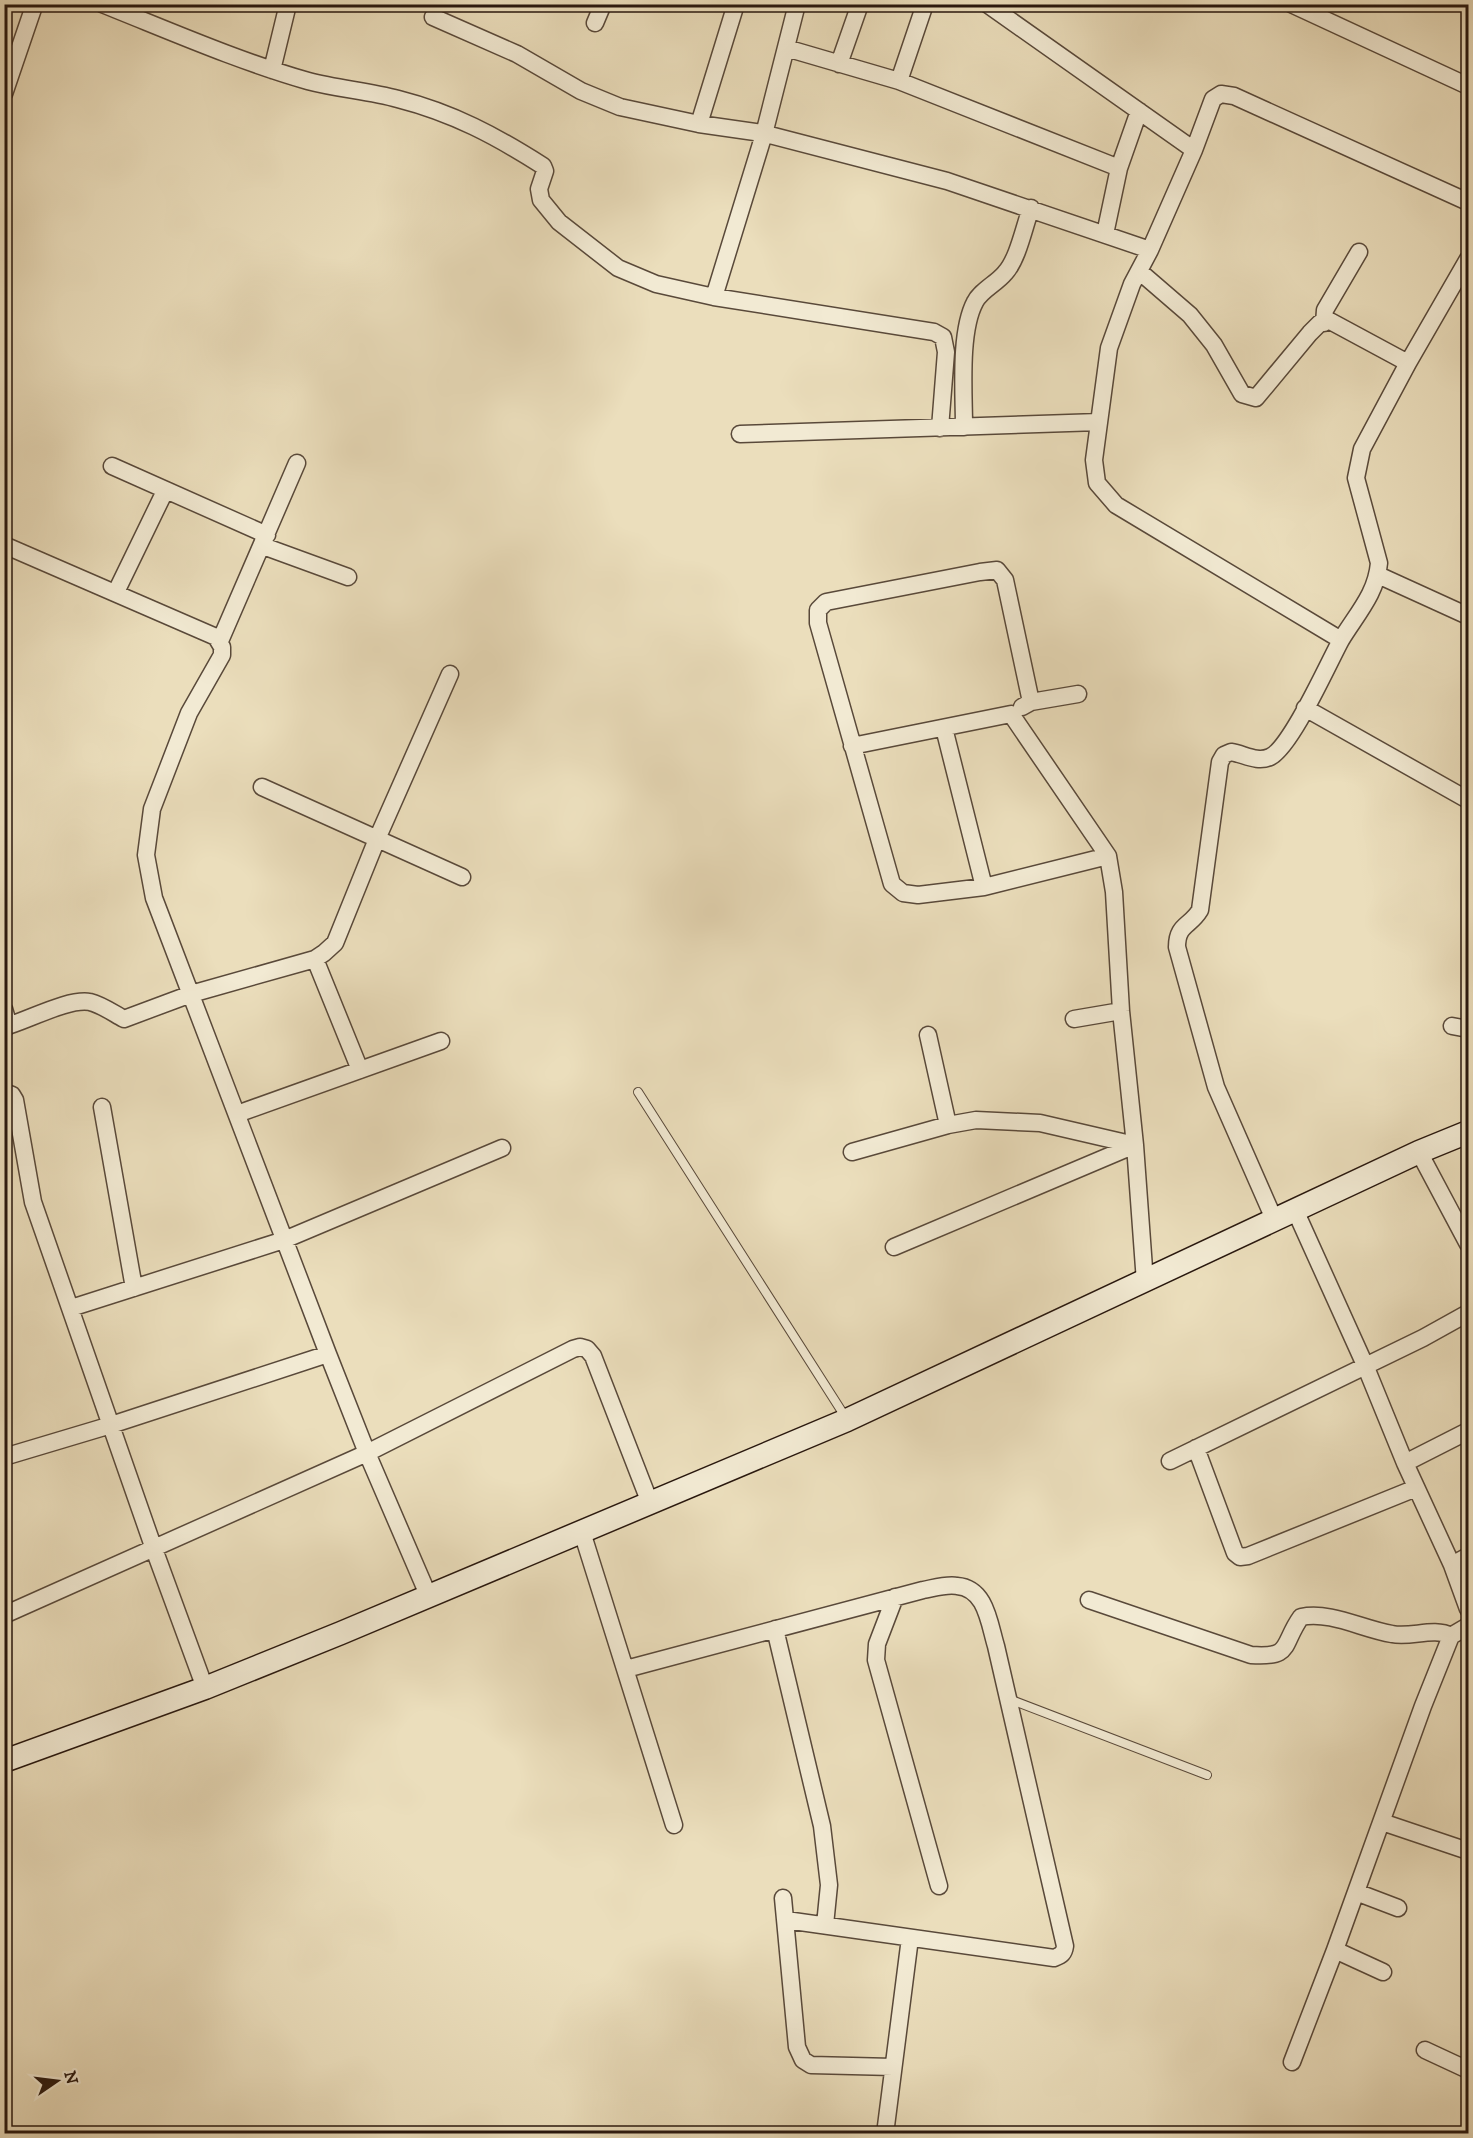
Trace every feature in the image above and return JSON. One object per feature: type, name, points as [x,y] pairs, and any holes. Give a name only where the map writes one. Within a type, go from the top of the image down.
[{"type":"main road","points":[[4,1761],[205,1688],[429,1597],[847,1420],[1419,1152],[1468,1132]]},
{"type":"street","points":[[102,4],[272,70],[312,82],[400,99],[485,130],[543,166],[545,171],[539,189],[541,200],[559,222],[618,268],[656,284],[714,297],[934,332],[943,337],[946,352],[940,428]]},
{"type":"street","points":[[272,70],[288,4]]},
{"type":"street","points":[[595,23],[603,4]]},
{"type":"street","points":[[699,124],[736,4]]},
{"type":"street","points":[[714,297],[764,134],[797,4]]},
{"type":"street","points":[[839,64],[860,4]]},
{"type":"street","points":[[899,81],[925,4]]},
{"type":"street","points":[[987,4],[1194,150]]},
{"type":"street","points":[[1291,4],[1467,82]]},
{"type":"street","points":[[4,94],[33,5]]},
{"type":"street","points":[[433,16],[517,54],[581,91],[620,107],[699,124],[764,134],[947,181],[1150,250]]},
{"type":"street","points":[[786,48],[899,81],[1119,168]]},
{"type":"street","points":[[1341,640],[1116,505],[1097,483],[1094,460],[1109,348],[1132,284],[1150,250],[1194,150],[1213,99],[1221,94],[1234,96],[1468,202]]},
{"type":"street","points":[[1105,234],[1119,168],[1139,111]]},
{"type":"street","points":[[964,427],[963,360],[967,330],[975,302],[1007,272],[1031,208]]},
{"type":"street","points":[[1324,323],[1325,310],[1359,252]]},
{"type":"street","points":[[1274,1220],[1216,1087],[1177,947],[1177,937],[1180,929],[1196,918],[1200,910],[1221,762],[1224,755],[1231,752],[1260,759],[1278,752],[1290,735],[1341,640],[1370,594],[1379,563],[1356,478],[1358,466],[1370,432],[1468,259]]},
{"type":"street","points":[[1139,271],[1190,315],[1214,345],[1242,394],[1256,398],[1270,384],[1310,333],[1320,323],[1330,321],[1408,363]]},
{"type":"street","points":[[740,434],[1099,422]]},
{"type":"street","points":[[297,463],[220,641],[222,655],[189,713],[152,809],[146,855],[154,898],[284,1240],[367,1453],[429,1597]]},
{"type":"street","points":[[112,466],[265,541],[348,577]]},
{"type":"street","points":[[116,592],[165,491]]},
{"type":"street","points":[[4,545],[116,592],[216,637],[220,641]]},
{"type":"street","points":[[1031,702],[1005,580],[997,570],[826,602],[818,610],[818,623],[892,884],[903,893],[918,895],[984,887],[1108,856]]},
{"type":"street","points":[[1377,575],[1468,616]]},
{"type":"street","points":[[4,1009],[7,1027],[64,1005],[88,1002],[124,1018],[191,994],[315,959],[324,953],[335,943],[377,839],[450,674]]},
{"type":"street","points":[[852,746],[1011,714],[1031,702],[1078,694]]},
{"type":"street","points":[[1305,708],[1468,800]]},
{"type":"street","points":[[1011,714],[1108,856],[1114,892],[1121,1011],[1135,1145],[1145,1282]]},
{"type":"street","points":[[944,728],[984,887]]},
{"type":"street","points":[[262,787],[462,877]]},
{"type":"street","points":[[315,959],[360,1070]]},
{"type":"street","points":[[1074,1019],[1121,1011]]},
{"type":"street","points":[[928,1035],[948,1125]]},
{"type":"street","points":[[237,1114],[441,1041]]},
{"type":"street","points":[[4,1092],[12,1095],[15,1100],[33,1202],[205,1688]]},
{"type":"street","points":[[102,1107],[134,1288]]},
{"type":"street","points":[[852,1152],[948,1125],[976,1120],[1040,1123],[1135,1145]]},
{"type":"street","points":[[894,1247],[1135,1145]]},
{"type":"street","points":[[71,1308],[284,1240],[502,1148]]},
{"type":"street","points":[[1419,1152],[1468,1244]]},
{"type":"street","points":[[1295,1210],[1365,1365],[1416,1488],[1452,1564],[1468,1609]]},
{"type":"street","points":[[1170,1461],[1423,1338],[1468,1313]]},
{"type":"street","points":[[4,1615],[367,1453],[580,1347],[587,1349],[593,1356],[650,1503]]},
{"type":"street","points":[[4,1457],[111,1425],[328,1354]]},
{"type":"street","points":[[1405,1463],[1468,1431]]},
{"type":"street","points":[[1196,1448],[1235,1553],[1240,1557],[1248,1556],[1416,1488]]},
{"type":"street","points":[[582,1532],[675,1825]]},
{"type":"street","points":[[1452,1564],[1468,1556]]},
{"type":"street","points":[[626,1669],[923,1590],[956,1585],[973,1590],[984,1604],[1009,1699],[1065,1946],[1064,1951],[1054,1958],[786,1920]]},
{"type":"street","points":[[895,1597],[877,1644],[876,1660],[939,1886]]},
{"type":"street","points":[[1089,1600],[1251,1655],[1280,1654],[1301,1617],[1315,1614],[1394,1635],[1444,1632],[1452,1636]]},
{"type":"street","points":[[1292,2062],[1423,1706],[1452,1636],[1468,1626]]},
{"type":"street","points":[[775,1629],[822,1826],[830,1885],[825,1925]]},
{"type":"street","points":[[1382,1822],[1468,1851]]},
{"type":"street","points":[[1356,1892],[1398,1908]]},
{"type":"street","points":[[783,1898],[797,2047],[803,2060],[811,2065],[893,2067]]},
{"type":"street","points":[[885,2133],[910,1938]]},
{"type":"street","points":[[1335,1950],[1383,1972]]},
{"type":"street","points":[[1425,2050],[1467,2065]]},
{"type":"lane","points":[[638,1092],[847,1420]]},
{"type":"lane","points":[[1009,1699],[1207,1775]]}]
